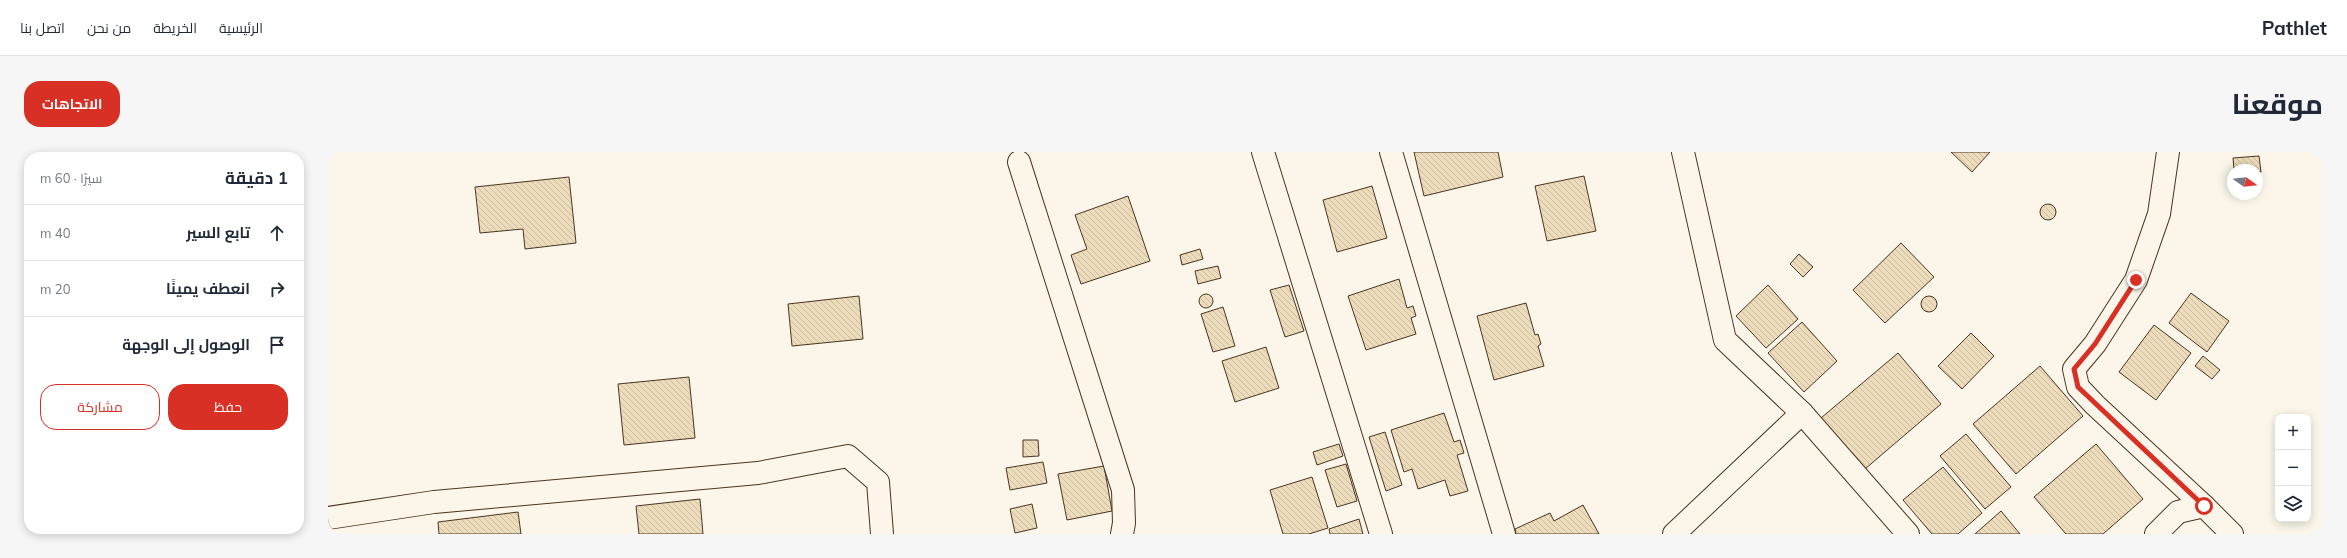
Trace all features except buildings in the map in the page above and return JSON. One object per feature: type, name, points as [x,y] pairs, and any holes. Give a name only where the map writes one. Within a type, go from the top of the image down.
[{"type":"street","points":[[1263,152],[1381,534]]},
{"type":"street","points":[[1391,152],[1504,534]]},
{"type":"street","points":[[1683,152],[1725,340],[1802,413],[1908,534]]},
{"type":"street","points":[[2168,152],[2159,214],[2136,280],[2095,344],[2074,369],[2078,387],[2094,405],[2204,506],[2232,534]]},
{"type":"street","points":[[1019,162],[1123,490],[1124,524],[1122,534]]},
{"type":"street","points":[[1674,534],[1802,413]]},
{"type":"street","points":[[328,518],[434,502],[758,473],[848,456],[878,482],[882,534]]},
{"type":"street","points":[[2156,534],[2178,512],[2204,506]]},
{"type":"route","points":[[2136,280],[2095,344],[2074,369],[2078,387],[2094,405],[2204,506]]}]
